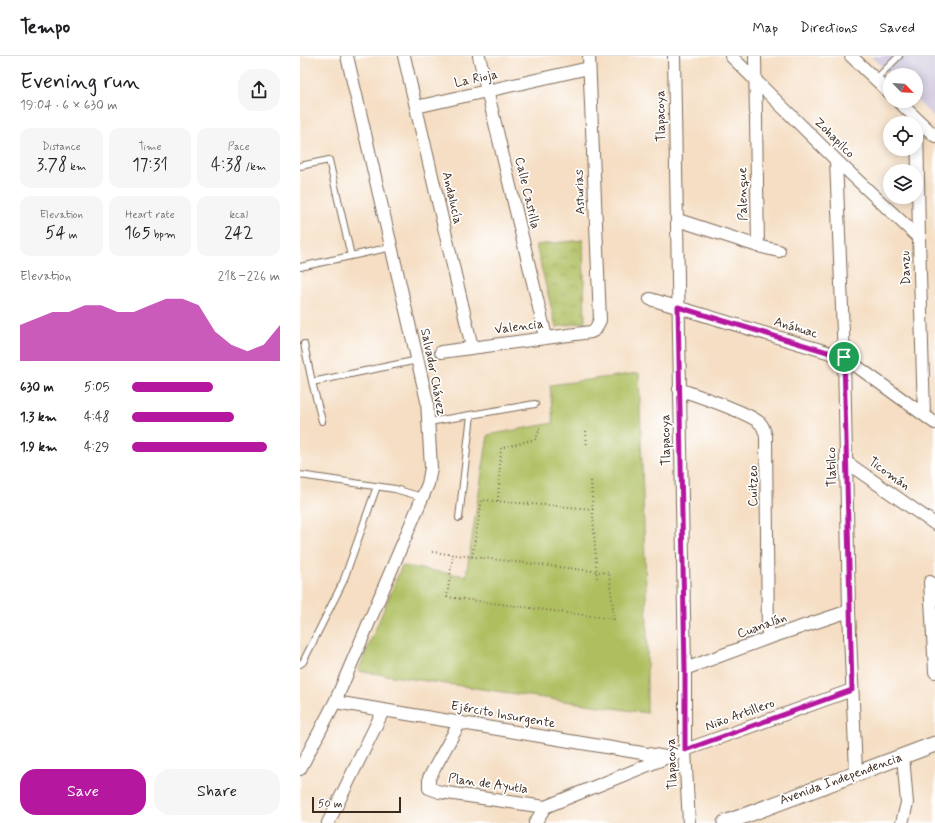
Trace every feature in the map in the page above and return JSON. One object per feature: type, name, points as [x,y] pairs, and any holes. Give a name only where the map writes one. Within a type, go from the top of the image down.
[{"type":"street","name":"Salvador Chávez","points":[[300,769],[335,702],[428,484],[431,468],[427,401],[347,56]]},
{"type":"street","name":"Andalucía","points":[[404,56],[472,347]]},
{"type":"street","name":"Calle Castilla","points":[[479,56],[546,337]]},
{"type":"street","name":"Tlapacoya","points":[[674,56],[678,220],[679,389],[685,669],[685,750],[689,823]]},
{"type":"street","name":"Zohapilco","points":[[731,56],[836,160],[918,238]]},
{"type":"street","name":"Palenque","points":[[678,220],[758,246],[754,56]]},
{"type":"street","points":[[851,56],[883,86]]},
{"type":"street","name":"La Rioja","points":[[416,106],[488,91],[589,62]]},
{"type":"street","name":"Asturias","points":[[589,62],[600,320],[597,326]]},
{"type":"street","points":[[905,108],[913,116]]},
{"type":"street","points":[[923,125],[935,136]]},
{"type":"street","name":"Danzu","points":[[917,156],[918,238],[924,415]]},
{"type":"street","name":"Tlatilco","points":[[836,160],[844,357],[849,611],[856,772]]},
{"type":"street","points":[[758,246],[779,251]]},
{"type":"street","name":"Anáhuac","points":[[650,299],[844,357],[935,423]]},
{"type":"street","name":"Valencia","points":[[441,352],[591,332],[597,326]]},
{"type":"street","name":"Cuitzeo","points":[[679,389],[744,415],[759,422],[763,427],[766,437],[768,638]]},
{"type":"street","name":"Ticomán","points":[[846,462],[935,524]]},
{"type":"street","points":[[930,582],[935,672]]},
{"type":"street","name":"Cuanalán","points":[[685,669],[768,638],[849,611]]},
{"type":"street","name":"Niño Artillero","points":[[545,807],[666,757],[852,690]]},
{"type":"street","name":"Ejército Insurgente","points":[[335,702],[666,757]]},
{"type":"street","points":[[328,823],[383,711]]},
{"type":"street","name":"Plan de Ayutla","points":[[460,722],[429,778],[429,788],[440,792],[545,807]]},
{"type":"street","name":"Avenida Independencia","points":[[725,823],[856,772],[935,744]]},
{"type":"street","points":[[902,823],[907,803],[904,756]]},
{"type":"street","points":[[535,823],[545,807]]},
{"type":"lane","points":[[876,79],[899,56]]},
{"type":"lane","points":[[300,166],[329,160],[351,256]]},
{"type":"lane","points":[[300,266],[392,247]]},
{"type":"lane","points":[[304,344],[322,421]]},
{"type":"lane","points":[[312,382],[418,360]]},
{"type":"lane","points":[[429,422],[535,404]]},
{"type":"lane","points":[[459,518],[471,415]]},
{"type":"lane","points":[[300,475],[395,489],[422,497]]},
{"type":"lane","points":[[300,664],[303,662],[343,582],[378,486]]},
{"type":"path","points":[[498,502],[501,448],[536,439],[541,425]]},
{"type":"path","points":[[586,431],[587,449]]},
{"type":"path","points":[[591,481],[597,580]]},
{"type":"path","points":[[472,556],[482,500],[593,509]]},
{"type":"path","points":[[432,552],[453,554],[472,556],[609,573],[614,619],[447,597],[453,554]]},
{"type":"shaded area","points":[[871,56],[935,56],[935,118],[923,107],[923,68],[883,68]]},
{"type":"green space","points":[[583,240],[585,322],[556,327],[536,245]]},
{"type":"green space","points":[[639,373],[647,621],[647,713],[358,671],[402,566],[466,576],[488,435],[553,423],[550,385]]},
{"type":"route","points":[[678,307],[844,357],[852,690],[685,750],[685,669],[678,307]]}]
